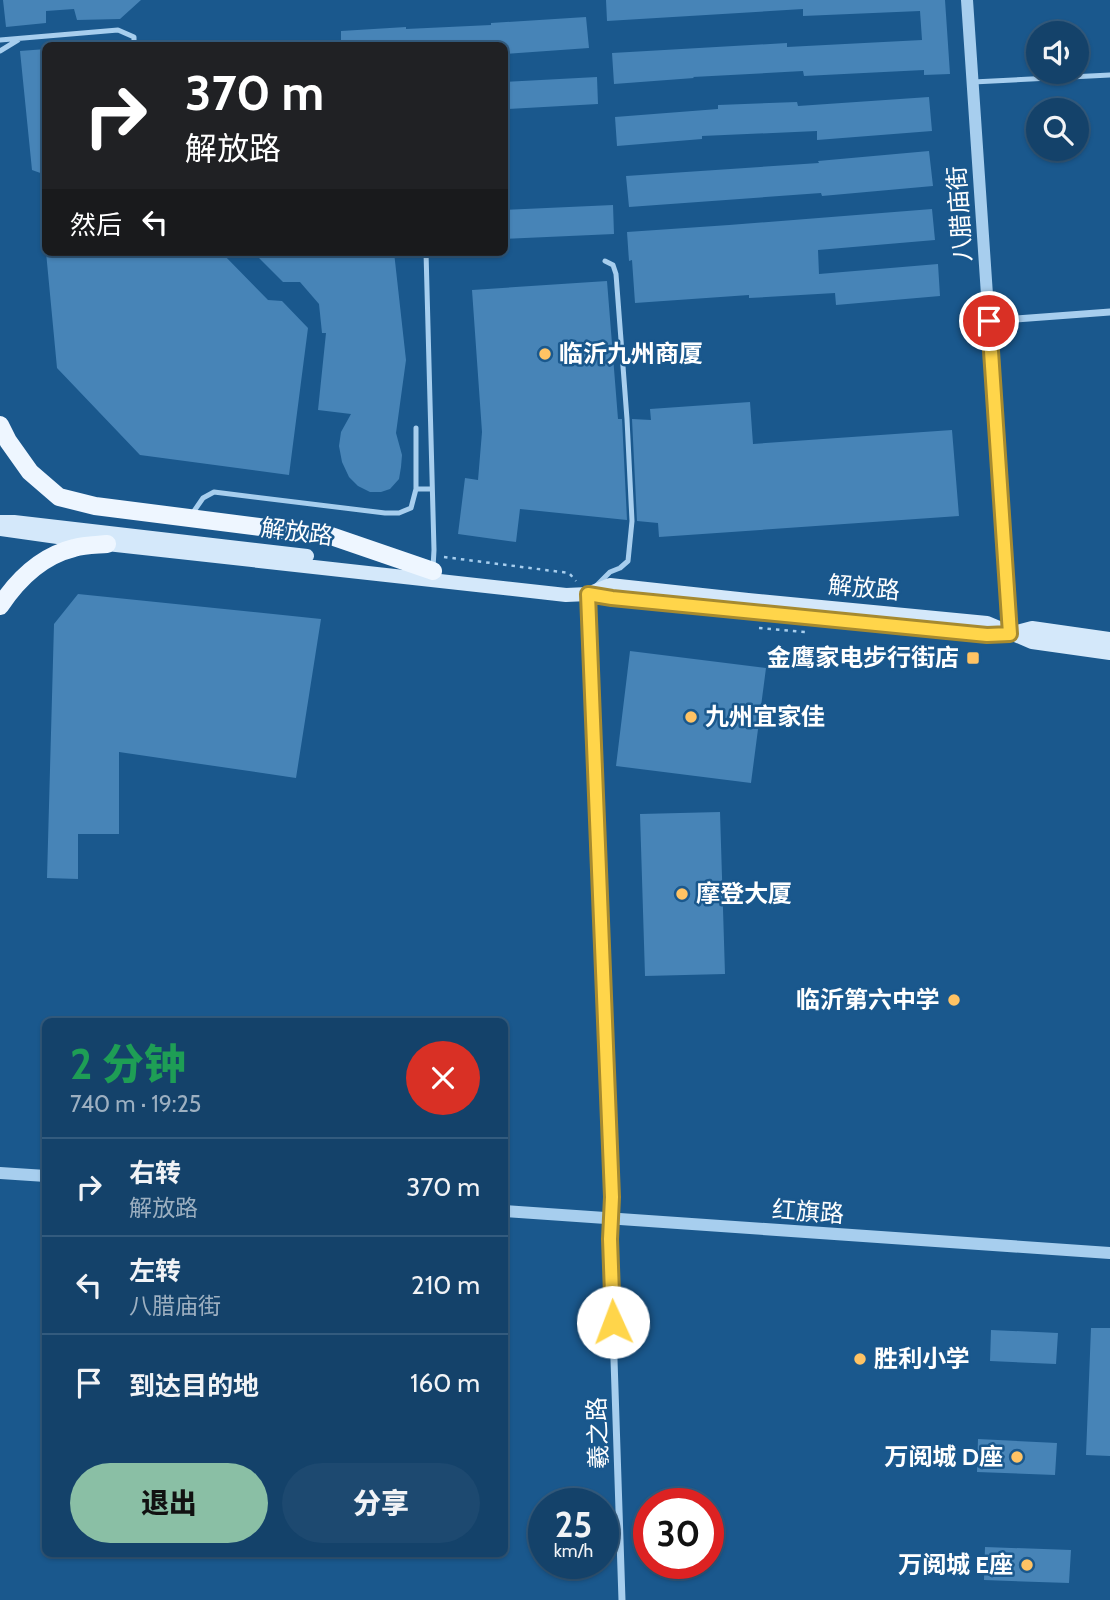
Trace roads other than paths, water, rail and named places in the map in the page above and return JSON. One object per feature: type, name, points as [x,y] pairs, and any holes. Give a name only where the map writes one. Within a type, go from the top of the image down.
[{"type":"main road","points":[[0,425],[30,472],[59,497],[94,506],[331,536],[434,563]]},
{"type":"main road","name":"解放路","points":[[0,522],[434,563],[567,586],[588,594]]},
{"type":"main road","name":"解放路","points":[[0,529],[107,544],[552,593],[588,594],[610,585],[987,623],[1032,642],[1110,653]]},
{"type":"main road","points":[[0,606],[32,568],[50,557],[73,548],[107,544]]},
{"type":"main road","name":"解放路","points":[[1010,634],[1032,628],[1110,639]]},
{"type":"street","name":"八腊庙街","points":[[967,0],[1010,634]]},
{"type":"street","points":[[989,321],[1110,312]]},
{"type":"street","name":"羲之路","points":[[588,594],[612,1197],[610,1219],[622,1600]]},
{"type":"street","points":[[0,1173],[42,1176]]},
{"type":"street","name":"红旗路","points":[[508,1211],[1110,1253]]},
{"type":"lane","points":[[0,40],[118,30],[134,37],[134,42]]},
{"type":"lane","points":[[0,51],[21,38]]},
{"type":"lane","points":[[972,82],[1110,75]]},
{"type":"lane","points":[[426,256],[434,563]]},
{"type":"lane","points":[[588,594],[610,572],[628,561],[632,520],[616,274],[612,265],[605,261]]},
{"type":"lane","points":[[190,518],[203,498],[214,492],[400,513],[411,508],[416,489],[416,428]]},
{"type":"lane","points":[[416,489],[432,489]]},
{"type":"place","name":"临沂九州商厦","points":[[545,354]]},
{"type":"place","name":"金鹰家电步行街店","points":[[973,658]]},
{"type":"place","name":"九州宜家佳","points":[[691,717]]},
{"type":"place","name":"摩登大厦","points":[[682,894]]},
{"type":"place","name":"临沂第六中学","points":[[954,1000]]},
{"type":"place","name":"胜利小学","points":[[860,1359]]},
{"type":"place","name":"万阅城 D座","points":[[1017,1457]]},
{"type":"place","name":"万阅城 E座","points":[[1027,1565]]}]
